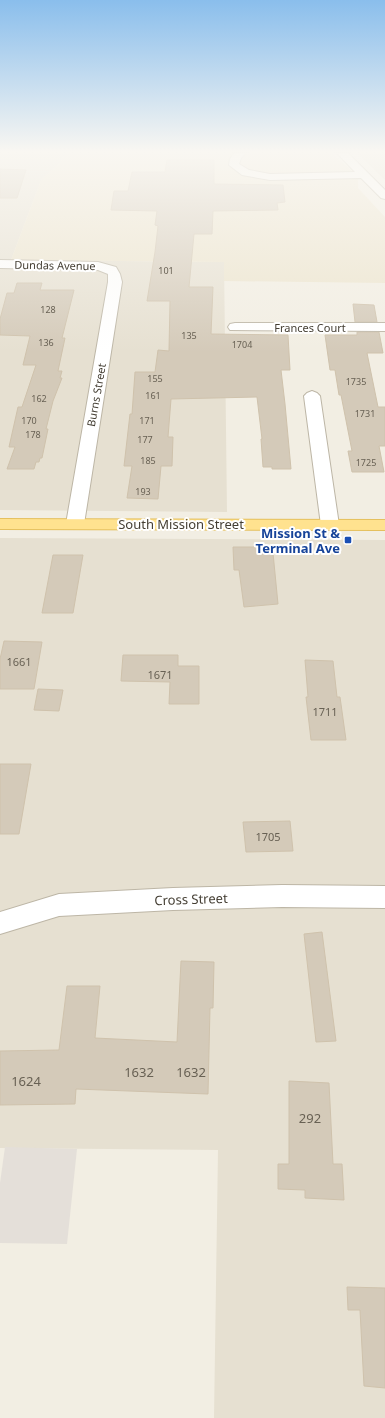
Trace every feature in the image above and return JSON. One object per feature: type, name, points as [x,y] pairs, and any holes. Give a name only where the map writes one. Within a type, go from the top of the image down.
[{"type":"main road","name":"South Mission Street","points":[[0,524],[385,525]]},
{"type":"street","name":"Dundas Avenue","points":[[0,264],[98,266],[109,268]]},
{"type":"street","name":"Burns Street","points":[[75,524],[115,282],[115,274],[113,270],[109,268]]},
{"type":"street","name":"Frances Court","points":[[235,327],[385,327]]},
{"type":"street","points":[[312,396],[330,525]]},
{"type":"street","name":"Cross Street","points":[[0,923],[59,905],[173,899],[282,896],[385,897]]},
{"type":"shaded area","points":[[0,219],[26,219],[11,260],[224,262],[227,512],[0,510]]},
{"type":"shaded area","points":[[26,219],[385,219],[385,283],[224,281],[224,262],[11,260]]},
{"type":"shaded area","points":[[0,538],[385,540],[385,1418],[214,1418],[218,1150],[0,1148]]},
{"type":"shaded area","points":[[5,1147],[77,1149],[67,1244],[0,1243],[0,1183]]},
{"type":"building","points":[[156,219],[213,219],[212,234],[194,234],[189,287],[213,287],[211,334],[288,335],[290,370],[281,370],[291,469],[272,469],[272,467],[263,467],[262,439],[257,397],[171,399],[168,437],[173,437],[172,466],[161,466],[158,499],[127,498],[132,466],[124,466],[130,414],[132,414],[135,372],[155,372],[158,350],[169,351],[170,301],[147,301],[158,226],[155,225]]},
{"type":"building","points":[[17,283],[42,283],[40,290],[74,290],[62,338],[65,338],[58,371],[62,371],[60,378],[62,378],[53,401],[46,429],[48,429],[42,458],[40,458],[39,462],[36,462],[34,469],[7,469],[15,447],[9,447],[18,407],[22,407],[36,365],[23,365],[30,336],[0,335],[0,319],[7,293],[14,293]]},
{"type":"building","points":[[353,304],[374,305],[377,322],[355,322]]},
{"type":"building","points":[[357,332],[379,332],[383,353],[367,353],[378,407],[385,407],[385,446],[379,446],[384,472],[352,472],[348,451],[352,451],[341,395],[339,395],[335,370],[330,370],[325,335],[357,335]]},
{"type":"building","points":[[233,547],[263,547],[263,553],[273,553],[278,604],[244,607],[239,570],[234,570]]},
{"type":"building","points":[[53,555],[83,555],[73,613],[42,613]]},
{"type":"building","points":[[4,641],[42,642],[34,689],[0,689],[0,659]]},
{"type":"building","points":[[123,655],[178,655],[178,666],[199,666],[199,704],[169,704],[170,682],[121,681]]},
{"type":"building","points":[[305,660],[333,661],[337,697],[340,697],[346,740],[311,740],[306,697],[308,697]]},
{"type":"building","points":[[38,689],[63,690],[59,711],[34,710]]},
{"type":"building","points":[[0,764],[31,764],[19,834],[0,834]]},
{"type":"building","points":[[290,821],[293,851],[246,852],[243,822]]},
{"type":"building","points":[[322,932],[336,1041],[316,1042],[304,934]]},
{"type":"building","points":[[181,961],[214,962],[213,1008],[210,1008],[208,1094],[76,1089],[75,1104],[0,1105],[0,1051],[59,1050],[67,986],[100,986],[95,1038],[177,1042]]},
{"type":"building","points":[[289,1081],[329,1083],[333,1164],[342,1164],[344,1200],[305,1198],[305,1190],[278,1189],[278,1164],[289,1164]]},
{"type":"building","points":[[347,1287],[385,1288],[385,1388],[364,1386],[360,1310],[348,1310]]},
{"type":"place","name":"Mission St & Terminal Ave","points":[[348,540]]}]
